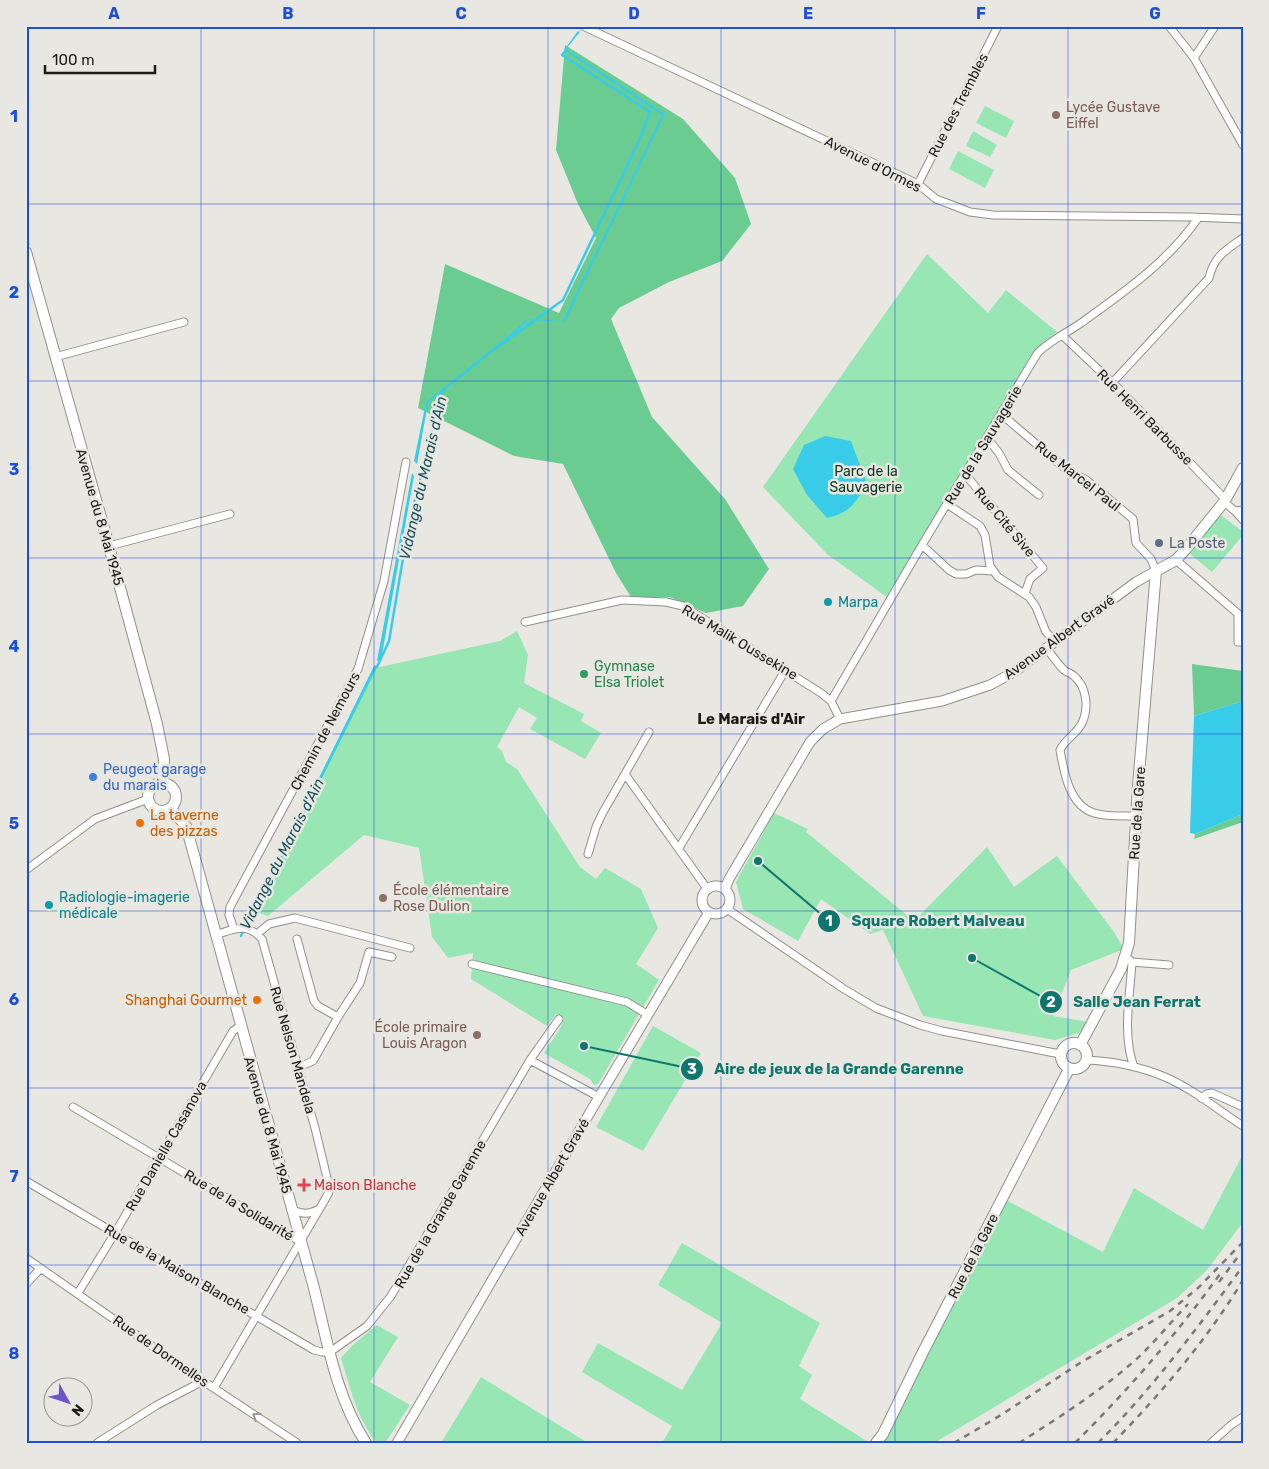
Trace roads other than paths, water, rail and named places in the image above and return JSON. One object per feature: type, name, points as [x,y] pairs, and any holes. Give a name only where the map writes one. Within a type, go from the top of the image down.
[{"type":"main road","name":"Avenue du 8 Mai 1945","points":[[26,252],[162,742],[164,759],[163,783]]},
{"type":"main road","points":[[1156,571],[1176,560],[1225,500],[1243,468]]},
{"type":"main road","name":"Rue de la Gare","points":[[1080,1044],[1121,969],[1129,960],[1137,816],[1156,571]]},
{"type":"main road","points":[[163,783],[170,786],[175,793],[175,801],[170,808],[163,811],[152,806],[148,799],[152,788],[163,783]]},
{"type":"main road","name":"Avenue du 8 Mai 1945","points":[[170,808],[186,826],[330,1352],[347,1409],[366,1443]]},
{"type":"main road","points":[[1075,1043],[1080,1044],[1086,1051],[1086,1060],[1082,1067],[1069,1069],[1061,1061],[1060,1054],[1065,1046],[1075,1043]]},
{"type":"main road","name":"Rue de la Gare","points":[[876,1443],[883,1434],[919,1360],[1069,1069]]},
{"type":"street","name":"Avenue d'Ormes","points":[[583,26],[918,184],[936,199],[970,212],[993,215],[1243,219]]},
{"type":"street","name":"Rue des Trembles","points":[[918,184],[998,26]]},
{"type":"street","points":[[1168,26],[1194,58],[1243,145]]},
{"type":"street","points":[[1194,58],[1215,26]]},
{"type":"street","name":"Rue de la Sauvagerie","points":[[832,702],[922,546],[1037,354],[1129,288],[1186,236],[1198,218]]},
{"type":"street","points":[[1112,383],[1209,278],[1211,268],[1219,255],[1243,238]]},
{"type":"street","points":[[55,357],[184,322]]},
{"type":"street","name":"Rue Henri Barbusse","points":[[1063,336],[1112,383],[1225,500],[1239,510],[1243,520]]},
{"type":"street","name":"Rue Marcel Paul","points":[[1001,414],[1068,471],[1084,479],[1133,519],[1136,543],[1151,558],[1156,571]]},
{"type":"street","points":[[987,438],[999,453],[1008,470],[1039,495]]},
{"type":"street","name":"Chemin de Nemours","points":[[234,929],[229,915],[230,907],[358,669],[384,581],[406,462]]},
{"type":"street","name":"Rue Cité Sive","points":[[965,474],[1043,568],[1030,579],[1025,593]]},
{"type":"street","name":"Rue Cité Sive","points":[[947,504],[980,526],[985,535],[990,566],[993,571]]},
{"type":"street","points":[[109,546],[230,514]]},
{"type":"street","points":[[922,546],[956,574],[966,574],[976,570],[993,571],[998,577],[1025,593],[1036,607],[1046,632],[1055,642]]},
{"type":"street","points":[[1176,560],[1241,616],[1238,642],[1243,642]]},
{"type":"street","name":"Avenue Albert Gravé","points":[[725,889],[810,742],[823,729],[840,719],[942,701],[974,692],[990,685],[1014,672],[1136,582],[1156,571]]},
{"type":"street","name":"Rue Malik Oussekine","points":[[525,622],[622,600],[666,602],[683,606],[786,669],[832,702]]},
{"type":"street","points":[[1046,648],[1065,671],[1073,675],[1084,691],[1086,713],[1082,725],[1062,745],[1060,750],[1074,797],[1086,809],[1095,813],[1137,816]]},
{"type":"street","points":[[679,848],[786,669]]},
{"type":"street","points":[[832,702],[840,719]]},
{"type":"street","points":[[588,854],[596,827],[649,732]]},
{"type":"street","points":[[626,774],[708,890]]},
{"type":"street","points":[[26,870],[95,819],[148,799]]},
{"type":"street","points":[[716,887],[725,889],[730,896],[727,909],[721,913],[709,912],[703,901],[705,893],[716,887]]},
{"type":"street","points":[[727,909],[844,990],[876,1008],[935,1029],[1060,1054]]},
{"type":"street","name":"Avenue Albert Gravé","points":[[397,1443],[709,912]]},
{"type":"street","points":[[216,935],[234,929],[245,928],[257,934],[269,924],[295,918],[410,948]]},
{"type":"street","name":"Rue Nelson Mandela","points":[[214,1388],[329,1192],[315,1128],[262,939],[257,934]]},
{"type":"street","points":[[297,938],[314,1000],[318,1006],[338,1017]]},
{"type":"street","points":[[297,1068],[313,1061],[360,983],[369,952],[392,957]]},
{"type":"street","points":[[1134,1067],[1130,1058],[1128,1037],[1129,960],[1169,965]]},
{"type":"street","points":[[472,964],[627,1002],[648,1015]]},
{"type":"street","name":"Rue de la Grande Garenne","points":[[330,1352],[367,1326],[391,1296],[530,1060],[559,1019]]},
{"type":"street","name":"Rue Danielle Casanova","points":[[78,1293],[234,1031],[240,1026]]},
{"type":"street","points":[[530,1060],[598,1098]]},
{"type":"street","points":[[1086,1060],[1134,1067],[1165,1077],[1243,1126]]},
{"type":"street","points":[[1201,1098],[1212,1093],[1243,1107]]},
{"type":"street","name":"Rue de la Solidarité","points":[[73,1107],[301,1242]]},
{"type":"street","name":"Rue de la Maison Blanche","points":[[26,1181],[314,1350],[330,1352]]},
{"type":"street","points":[[292,1210],[308,1214],[319,1209]]},
{"type":"street","name":"Rue de Dormelles","points":[[26,1258],[203,1381],[297,1443]]},
{"type":"street","points":[[26,1284],[41,1268]]},
{"type":"street","points":[[101,1442],[157,1405],[203,1381]]},
{"type":"street","points":[[1211,1443],[1231,1424],[1243,1416]]},
{"type":"water","points":[[578,31],[580,32],[566,49],[665,114],[565,322],[528,320],[509,339],[428,403],[417,464],[414,461],[426,402],[527,319],[563,321],[662,115],[564,50]]},
{"type":"water","points":[[825,436],[851,441],[867,484],[859,497],[847,510],[827,518],[807,495],[793,469],[804,445]]},
{"type":"water","points":[[412,473],[414,476],[381,660],[377,661]]},
{"type":"water","points":[[378,665],[249,925],[247,924],[374,666]]},
{"type":"water","points":[[1243,701],[1243,814],[1195,834],[1190,833],[1194,716]]},
{"type":"waterway","name":"Vidange du Marais d'Ain","points":[[495,349],[563,300],[640,139],[650,112],[562,55],[566,50]]},
{"type":"waterway","name":"Vidange du Marais d'Ain","points":[[377,667],[389,641],[409,523],[443,391]]},
{"type":"waterway","name":"Vidange du Marais d'Ain","points":[[241,936],[255,908]]},
{"type":"railway","points":[[954,1443],[1001,1415],[1080,1363],[1170,1311],[1198,1288],[1243,1242]]},
{"type":"railway","points":[[1219,1282],[1240,1254]]},
{"type":"railway","points":[[1098,1443],[1156,1379],[1192,1335],[1243,1266]]},
{"type":"railway","points":[[1075,1443],[1151,1362],[1220,1274]]},
{"type":"railway","points":[[1113,1443],[1183,1365],[1214,1324],[1243,1280]]},
{"type":"railway","points":[[1019,1443],[1082,1402],[1127,1367],[1147,1349],[1188,1304]]},
{"type":"place","name":"Lycée Gustave Eiffel","points":[[1056,115]]},
{"type":"place","name":"La Poste","points":[[1159,543]]},
{"type":"place","name":"Marpa","points":[[828,602]]},
{"type":"place","name":"Gymnase Elsa Triolet","points":[[584,674]]},
{"type":"place","name":"Peugeot garage du marais","points":[[93,777]]},
{"type":"place","name":"La taverne des pizzas","points":[[140,823]]},
{"type":"place","name":"Square Robert Malveau","points":[[758,861]]},
{"type":"place","name":"École élémentaire Rose Dulion","points":[[383,898]]},
{"type":"place","name":"Radiologie-imagerie médicale","points":[[49,905]]},
{"type":"place","name":"Salle Jean Ferrat","points":[[972,958]]},
{"type":"place","name":"Shanghai Gourmet","points":[[257,1000]]},
{"type":"place","name":"École primaire Louis Aragon","points":[[477,1035]]},
{"type":"place","name":"Aire de jeux de la Grande Garenne","points":[[584,1046]]},
{"type":"place","name":"Maison Blanche","points":[[304,1185]]},
{"type":"district","name":"Le Marais d'Air","points":[[751,719]]},
{"type":"park label","name":"Parc de la Sauvagerie","points":[[866,480]]}]
